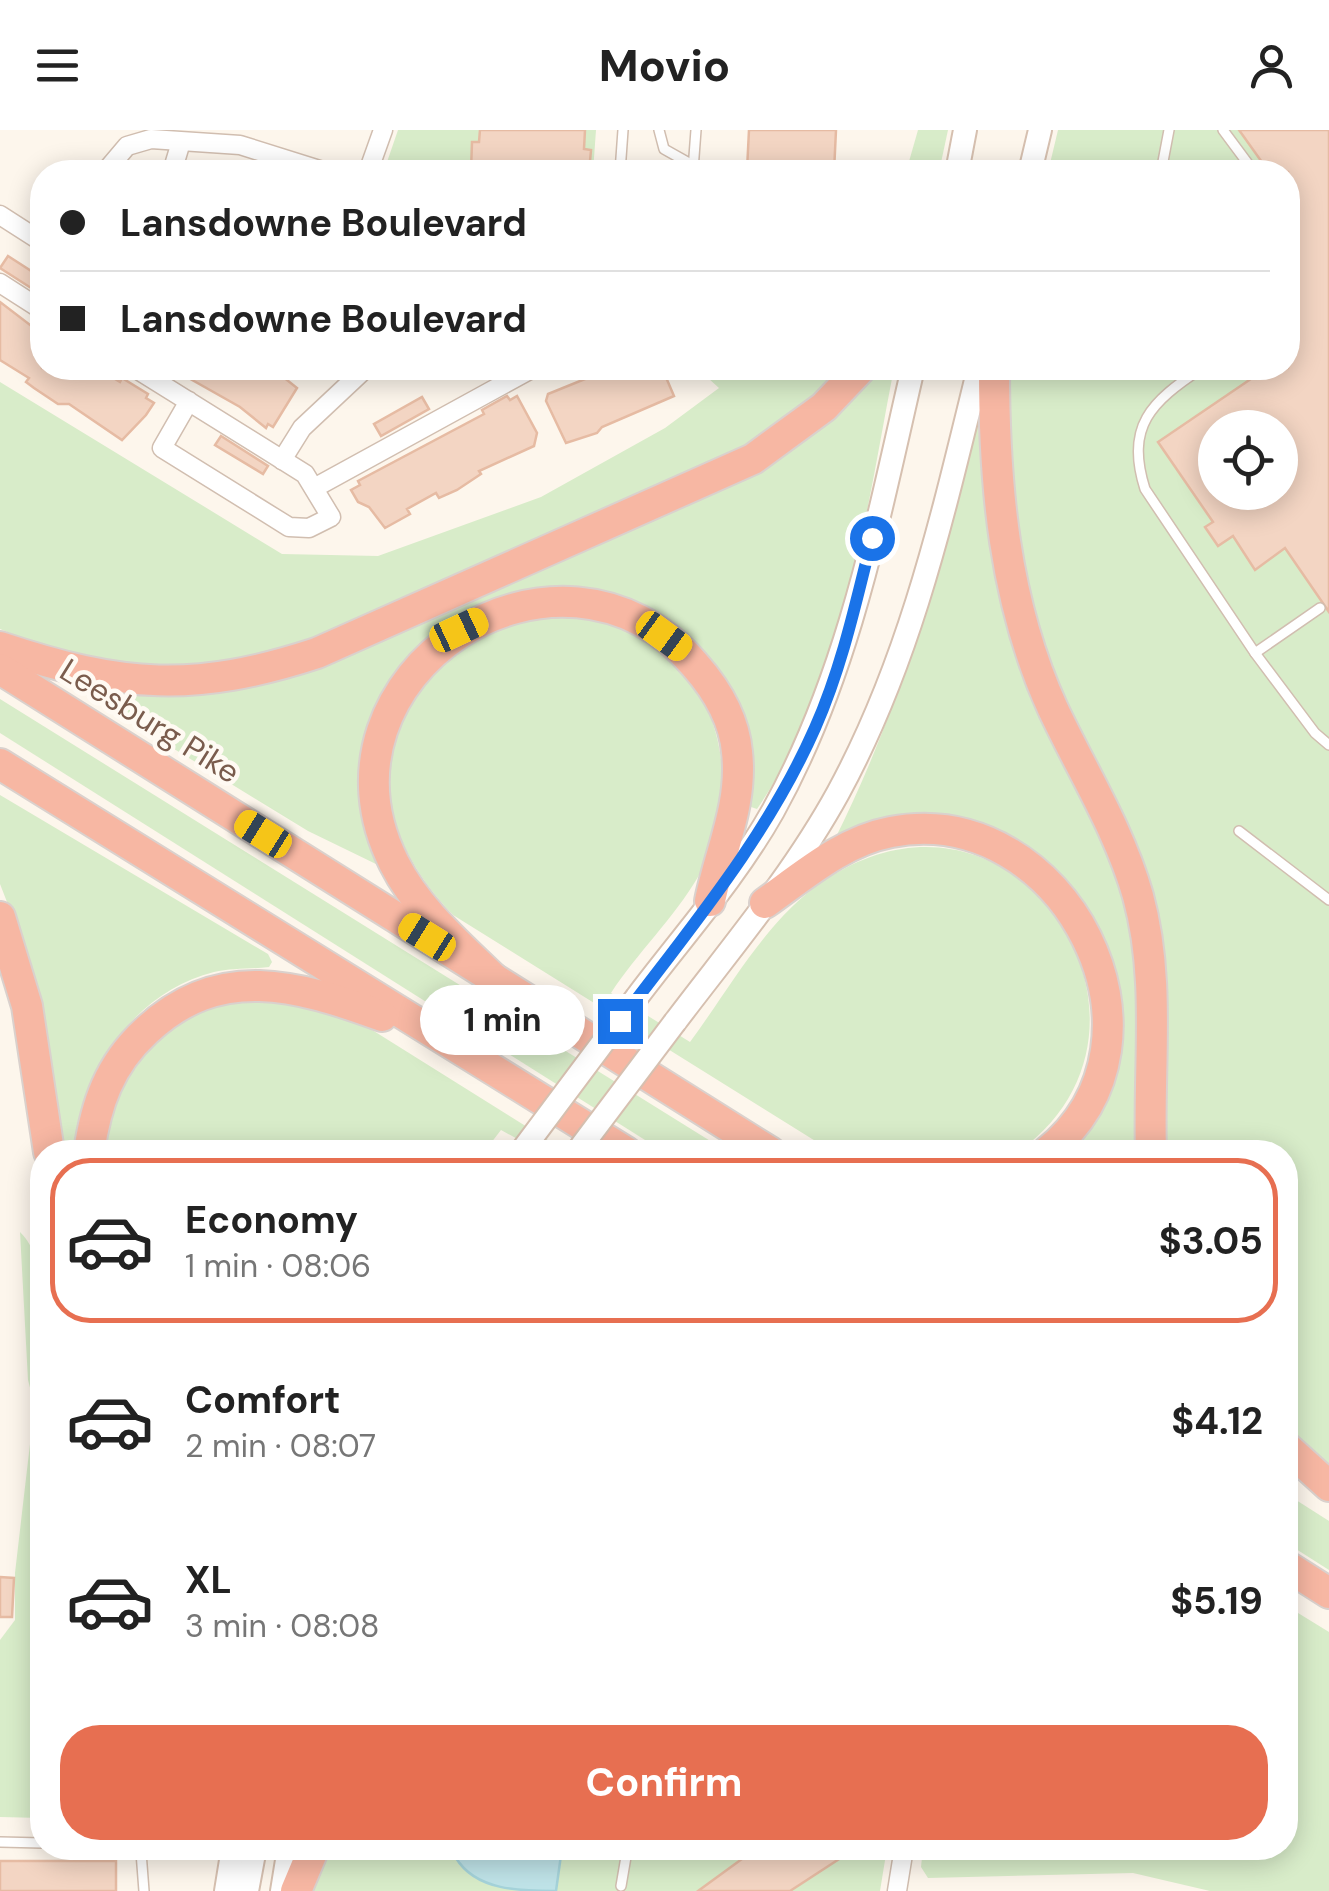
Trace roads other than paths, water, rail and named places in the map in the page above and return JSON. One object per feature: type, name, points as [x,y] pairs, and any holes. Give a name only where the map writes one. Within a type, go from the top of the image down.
[{"type":"highway","points":[[0,647],[84,674],[130,680],[221,679],[269,669],[318,653],[754,459],[803,424],[849,380]]},
{"type":"highway","points":[[994,380],[998,492],[1022,622],[1053,709],[1120,842],[1146,930],[1152,985],[1151,1140]]},
{"type":"highway","points":[[493,978],[410,891],[387,846],[377,784],[387,717],[404,684],[429,654],[459,630],[497,612],[533,603],[574,600],[615,611],[647,624],[682,649],[712,684],[731,721],[738,783],[710,901]]},
{"type":"highway","name":"Leesburg Pike","points":[[0,669],[752,1140]]},
{"type":"highway","points":[[0,764],[606,1140]]},
{"type":"highway","points":[[765,904],[842,850],[890,832],[930,829],[969,834],[1005,848],[1040,873],[1082,926],[1104,987],[1107,1022],[1094,1086],[1079,1116],[1058,1140]]},
{"type":"highway","points":[[0,918],[27,1006],[47,1140]]},
{"type":"highway","points":[[91,1140],[101,1094],[117,1062],[162,1015],[186,999],[216,988],[261,986],[312,992],[460,1050]]},
{"type":"highway","points":[[1298,1458],[1329,1486]]},
{"type":"highway","points":[[1298,1484],[1329,1504]]},
{"type":"highway","points":[[1298,1574],[1329,1593]]},
{"type":"highway","points":[[1298,1588],[1329,1603]]},
{"type":"highway","points":[[296,1891],[309,1860]]},
{"type":"main road","points":[[959,160],[965,130]]},
{"type":"main road","points":[[1033,160],[1040,130]]},
{"type":"main road","points":[[529,1140],[710,901],[772,812],[814,728],[836,672],[911,380]]},
{"type":"main road","points":[[586,1140],[765,904],[838,794],[903,654],[932,560],[976,380]]},
{"type":"main road","points":[[226,1891],[231,1860]]},
{"type":"main road","points":[[247,1891],[253,1860]]},
{"type":"main road","points":[[282,1891],[286,1860]]},
{"type":"street","points":[[372,160],[383,130]]},
{"type":"street","points":[[113,160],[141,140],[240,145],[288,160]]},
{"type":"street","points":[[176,160],[181,142]]},
{"type":"street","points":[[0,215],[30,234]]},
{"type":"street","points":[[0,284],[30,303]]},
{"type":"street","points":[[155,380],[189,401],[282,460],[316,488],[331,518],[299,530],[162,448],[189,401]]},
{"type":"street","points":[[282,460],[302,428],[353,380]]},
{"type":"street","points":[[316,488],[511,380]]},
{"type":"street","points":[[897,1891],[902,1860]]},
{"type":"lane","points":[[621,160],[622,130]]},
{"type":"lane","points":[[659,130],[664,150],[678,160]]},
{"type":"lane","points":[[694,160],[696,130]]},
{"type":"lane","points":[[1164,160],[1170,130]]},
{"type":"lane","points":[[1223,130],[1245,160]]},
{"type":"lane","points":[[1185,380],[1156,405],[1136,435],[1136,461],[1158,513],[1255,653],[1315,733],[1329,744]]},
{"type":"lane","points":[[1255,653],[1320,608]]},
{"type":"lane","points":[[1239,830],[1329,900]]},
{"type":"lane","points":[[0,1842],[30,1842]]},
{"type":"lane","points":[[142,1860],[144,1891]]},
{"type":"lane","points":[[621,1886],[625,1860]]},
{"type":"water","points":[[458,1860],[560,1860],[556,1891],[500,1887],[465,1869]]}]
